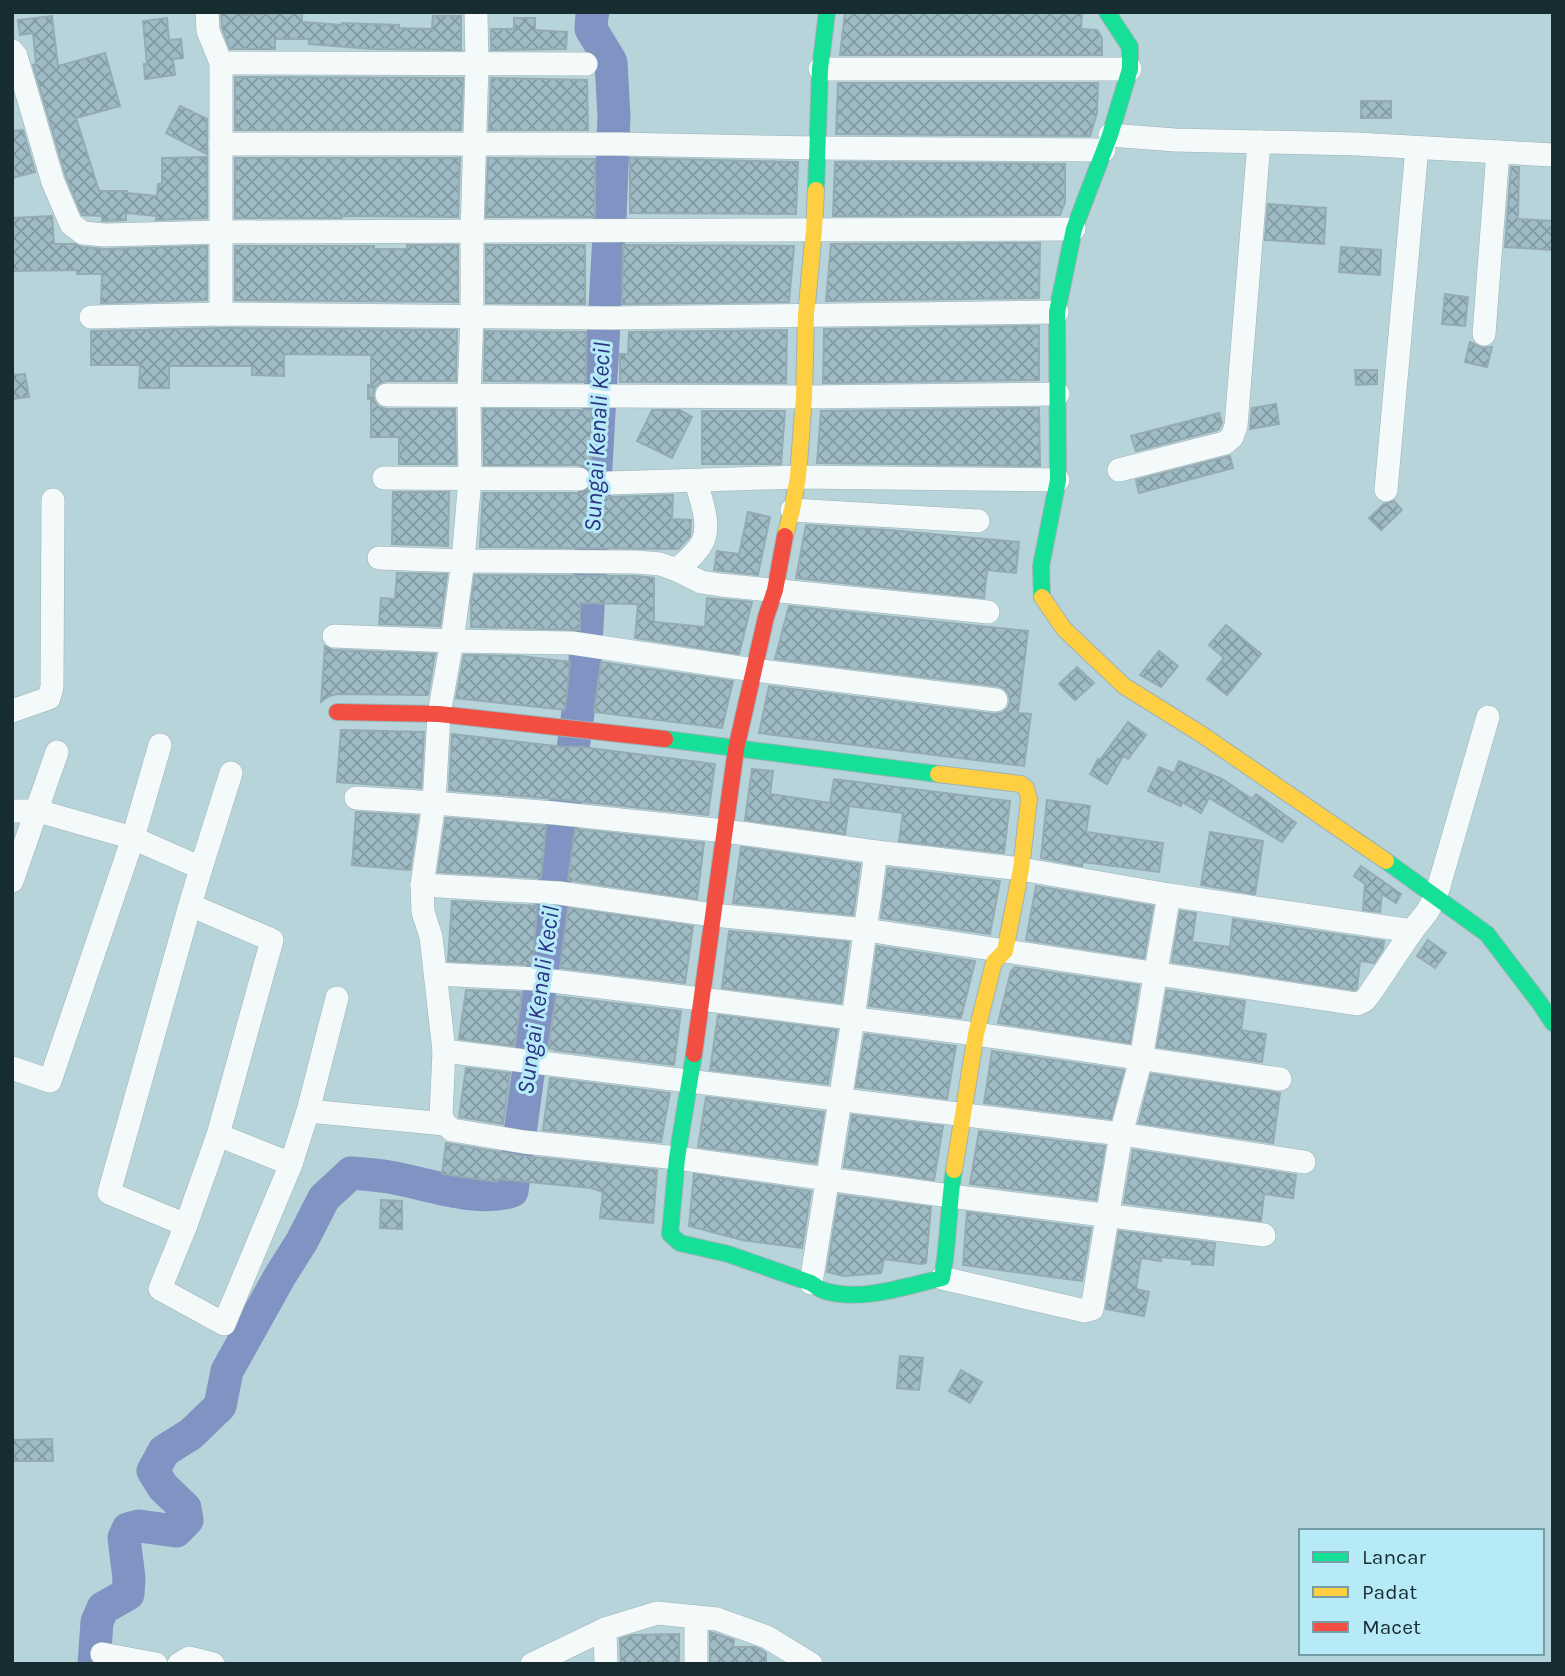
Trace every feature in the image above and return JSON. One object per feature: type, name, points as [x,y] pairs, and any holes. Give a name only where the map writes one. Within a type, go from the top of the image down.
[{"type":"street","points":[[207,12],[208,31],[221,63],[221,314]]},
{"type":"street","points":[[476,12],[470,478],[463,561],[439,714],[434,803],[422,885],[423,912],[431,937],[444,1051],[441,1116],[445,1124],[452,1130],[521,1141],[677,1158],[950,1196],[1264,1235]]},
{"type":"street","points":[[827,12],[820,69],[814,230],[806,315],[798,477],[775,590],[766,617],[736,749],[677,1158],[670,1234],[680,1243],[728,1254],[811,1283],[823,1291],[859,1294],[886,1291],[942,1278],[1091,1311],[1121,1134],[1141,1059],[1169,895]]},
{"type":"street","points":[[1107,12],[1130,47],[1130,69],[1107,143],[1074,229],[1057,312],[1058,480],[1041,566],[1041,596],[1064,629],[1124,686],[1202,734],[1487,934],[1553,1023]]},
{"type":"street","points":[[12,51],[16,56],[53,182],[71,224],[83,233],[1074,229]]},
{"type":"street","points":[[221,63],[586,64]]},
{"type":"street","points":[[820,69],[1130,69]]},
{"type":"street","points":[[221,144],[816,148],[1175,140],[1357,144],[1553,155]]},
{"type":"street","points":[[1119,470],[1225,443],[1232,437],[1236,426],[1259,142]]},
{"type":"street","points":[[1386,490],[1417,148]]},
{"type":"street","points":[[1484,334],[1498,152]]},
{"type":"street","points":[[91,317],[221,314],[601,317],[1057,312]]},
{"type":"street","points":[[387,395],[804,397],[1058,394]]},
{"type":"street","points":[[609,483],[798,477],[1058,480]]},
{"type":"street","points":[[384,478],[579,479]]},
{"type":"street","points":[[677,569],[696,551],[706,531],[696,481]]},
{"type":"street","points":[[12,711],[49,698],[52,687],[53,500]]},
{"type":"street","points":[[792,510],[978,521]]},
{"type":"street","points":[[379,558],[660,564],[677,569],[701,582],[988,612]]},
{"type":"street","points":[[334,636],[583,644],[754,670],[996,700]]},
{"type":"street","points":[[337,712],[439,714],[583,729],[1021,784],[1026,788],[1029,799],[1021,869],[1005,951],[994,962],[976,1034],[950,1196],[942,1278]]},
{"type":"street","points":[[422,885],[554,892],[713,915],[866,930],[1357,1004],[1369,995],[1436,896],[1488,717]]},
{"type":"street","points":[[12,1068],[50,1081],[133,838],[160,745]]},
{"type":"street","points":[[12,881],[57,752]]},
{"type":"street","points":[[186,1225],[109,1193],[190,905],[231,773]]},
{"type":"street","points":[[356,799],[562,814],[725,831],[1021,869],[1169,895],[1412,931]]},
{"type":"street","points":[[12,811],[38,811],[133,838],[201,868]]},
{"type":"street","points":[[811,1283],[853,1019],[876,852]]},
{"type":"street","points":[[190,905],[272,940],[218,1135],[160,1289],[224,1324],[291,1164],[337,998]]},
{"type":"street","points":[[436,974],[544,980],[701,999],[976,1034],[1280,1079]]},
{"type":"street","points":[[444,1051],[1121,1134],[1304,1162]]},
{"type":"street","points":[[307,1111],[445,1124]]},
{"type":"street","points":[[218,1135],[291,1164]]},
{"type":"street","points":[[532,1664],[605,1629],[657,1613],[717,1619],[767,1637],[782,1655],[811,1664]]},
{"type":"street","points":[[696,1617],[696,1664]]},
{"type":"street","points":[[605,1629],[606,1664]]},
{"type":"street","points":[[102,1654],[156,1664]]},
{"type":"street","points":[[179,1664],[189,1658],[213,1664]]},
{"type":"building","points":[[221,12],[241,12],[241,15],[302,12],[302,22],[399,25],[399,28],[432,29],[433,16],[461,16],[461,50],[373,49],[309,44],[309,39],[275,39],[275,49],[230,49],[222,28]]},
{"type":"building","points":[[845,12],[1082,12],[1081,29],[1097,30],[1102,38],[1102,55],[840,55]]},
{"type":"building","points":[[52,16],[58,66],[105,53],[120,106],[76,118],[99,191],[127,191],[157,196],[158,184],[162,184],[162,158],[207,157],[207,218],[156,220],[157,216],[126,213],[126,220],[102,221],[102,216],[82,215],[66,177],[33,65],[36,64],[33,33],[20,35],[18,20]]},
{"type":"building","points":[[167,18],[169,40],[181,39],[183,58],[173,59],[175,75],[145,79],[144,64],[147,64],[143,21]]},
{"type":"building","points":[[514,18],[535,18],[535,30],[567,32],[566,49],[491,50],[491,29],[514,29]]},
{"type":"building","points":[[235,77],[463,78],[461,130],[235,130]]},
{"type":"building","points":[[491,78],[587,80],[588,130],[489,130]]},
{"type":"building","points":[[838,83],[1098,83],[1097,113],[1090,136],[836,134]]},
{"type":"building","points":[[1361,101],[1391,101],[1391,118],[1361,118]]},
{"type":"building","points":[[180,106],[207,119],[207,154],[166,133]]},
{"type":"building","points":[[23,130],[35,172],[12,178],[12,131]]},
{"type":"building","points":[[235,158],[460,158],[458,217],[235,218]]},
{"type":"building","points":[[488,158],[595,159],[595,217],[486,217]]},
{"type":"building","points":[[630,158],[798,162],[796,214],[630,213]]},
{"type":"building","points":[[835,162],[1065,164],[1065,202],[1060,215],[833,216]]},
{"type":"building","points":[[1511,167],[1519,167],[1518,219],[1553,221],[1552,250],[1505,247]]},
{"type":"building","points":[[1268,204],[1326,208],[1324,244],[1265,240]]},
{"type":"building","points":[[52,216],[54,244],[105,249],[207,246],[207,300],[101,303],[102,274],[77,274],[77,270],[12,271],[12,218]]},
{"type":"building","points":[[1040,243],[1039,298],[826,301],[831,244]]},
{"type":"building","points":[[407,245],[458,245],[458,302],[235,300],[235,246],[374,246],[374,249],[407,249]]},
{"type":"building","points":[[486,245],[585,245],[585,304],[486,303]]},
{"type":"building","points":[[623,245],[794,246],[789,302],[622,304]]},
{"type":"building","points":[[1341,247],[1381,250],[1380,275],[1339,272]]},
{"type":"building","points":[[1445,294],[1468,297],[1465,326],[1442,324]]},
{"type":"building","points":[[1039,326],[1039,380],[823,383],[824,329]]},
{"type":"building","points":[[221,328],[457,330],[456,381],[386,381],[375,387],[373,396],[379,407],[386,409],[455,409],[456,464],[399,464],[399,437],[371,437],[371,399],[368,399],[368,385],[371,385],[371,355],[284,354],[284,376],[252,375],[252,366],[169,366],[169,388],[139,388],[140,365],[91,365],[91,331]]},
{"type":"building","points":[[787,330],[786,383],[620,382],[620,354],[628,354],[629,332]]},
{"type":"building","points":[[485,331],[586,332],[586,382],[484,381]]},
{"type":"building","points":[[1470,342],[1482,348],[1492,347],[1487,367],[1465,362]]},
{"type":"building","points":[[1355,370],[1377,370],[1377,384],[1356,385]]},
{"type":"building","points":[[25,374],[29,397],[12,399],[12,375]]},
{"type":"building","points":[[1276,404],[1279,424],[1250,429],[1252,408]]},
{"type":"building","points":[[1039,408],[1040,466],[817,463],[821,411]]},
{"type":"building","points":[[483,409],[591,410],[591,472],[579,465],[484,465]]},
{"type":"building","points":[[652,410],[680,410],[692,417],[672,458],[637,441]]},
{"type":"building","points":[[702,411],[785,411],[781,464],[702,464]]},
{"type":"building","points":[[1219,413],[1222,423],[1218,430],[1136,451],[1131,436]]},
{"type":"building","points":[[1230,456],[1233,468],[1139,493],[1136,480]]},
{"type":"building","points":[[591,487],[609,497],[673,495],[672,519],[691,520],[690,536],[678,549],[480,547],[483,493],[579,493]]},
{"type":"building","points":[[393,492],[449,492],[448,546],[392,544]]},
{"type":"building","points":[[1394,501],[1402,510],[1381,530],[1369,518],[1384,504]]},
{"type":"building","points":[[748,512],[770,517],[758,575],[714,570],[717,551],[739,554]]},
{"type":"building","points":[[806,525],[1019,542],[1016,573],[987,570],[984,598],[796,578]]},
{"type":"building","points":[[397,573],[447,574],[440,626],[379,624],[381,598],[395,599]]},
{"type":"building","points":[[475,575],[654,578],[654,622],[705,627],[707,598],[752,602],[739,654],[635,638],[638,604],[580,603],[580,630],[471,627]]},
{"type":"building","points":[[789,606],[1028,631],[1018,713],[1031,714],[1024,766],[759,733],[769,686],[994,714],[1002,713],[1010,702],[1009,694],[998,686],[775,659]]},
{"type":"building","points":[[1226,625],[1261,654],[1227,695],[1207,679],[1224,658],[1209,645]]},
{"type":"building","points":[[325,646],[333,650],[435,654],[428,695],[337,694],[321,702]]},
{"type":"building","points":[[1159,651],[1178,666],[1161,687],[1140,675]]},
{"type":"building","points":[[464,655],[520,656],[570,662],[565,710],[456,698]]},
{"type":"building","points":[[601,662],[733,681],[722,728],[594,712]]},
{"type":"building","points":[[1077,667],[1094,683],[1075,700],[1059,684]]},
{"type":"building","points":[[1128,722],[1146,735],[1128,759],[1123,756],[1107,784],[1090,774],[1098,759],[1100,760]]},
{"type":"building","points":[[341,730],[424,732],[421,788],[337,782]]},
{"type":"building","points":[[452,734],[715,764],[708,815],[449,790]]},
{"type":"building","points":[[1179,761],[1222,779],[1252,799],[1256,794],[1296,823],[1282,842],[1209,798],[1201,813],[1182,802],[1181,806],[1148,791],[1159,767],[1174,773]]},
{"type":"building","points":[[752,769],[773,771],[770,794],[830,803],[834,779],[1010,801],[1004,853],[899,841],[903,813],[849,806],[845,834],[745,820]]},
{"type":"building","points":[[1047,800],[1090,806],[1086,832],[1163,843],[1159,872],[1083,862],[1082,866],[1041,858]]},
{"type":"building","points":[[356,812],[418,816],[410,870],[352,865]]},
{"type":"building","points":[[446,818],[546,826],[541,878],[438,872]]},
{"type":"building","points":[[575,829],[704,843],[697,899],[568,880]]},
{"type":"building","points":[[1210,832],[1263,841],[1255,894],[1201,885]]},
{"type":"building","points":[[741,847],[860,864],[853,915],[733,903]]},
{"type":"building","points":[[1361,866],[1401,894],[1396,903],[1382,894],[1380,912],[1363,910],[1365,884],[1354,876]]},
{"type":"building","points":[[888,868],[1000,881],[990,934],[881,918]]},
{"type":"building","points":[[1036,886],[1153,906],[1144,958],[1026,940]]},
{"type":"building","points":[[452,901],[537,906],[533,965],[448,961]]},
{"type":"building","points":[[568,908],[693,926],[685,983],[560,968]]},
{"type":"building","points":[[1180,911],[1196,913],[1192,942],[1230,947],[1233,919],[1384,941],[1383,949],[1374,963],[1360,961],[1355,990],[1172,962]]},
{"type":"building","points":[[729,931],[849,942],[841,1003],[722,988]]},
{"type":"building","points":[[1428,940],[1446,953],[1435,968],[1417,956]]},
{"type":"building","points":[[877,946],[975,961],[961,1018],[869,1006]]},
{"type":"building","points":[[1015,967],[1139,985],[1130,1043],[998,1023],[1011,971]]},
{"type":"building","points":[[466,990],[522,992],[515,1046],[459,1039]]},
{"type":"building","points":[[1167,990],[1245,1001],[1241,1030],[1266,1034],[1262,1062],[1157,1047]]},
{"type":"building","points":[[556,996],[681,1011],[674,1065],[548,1048]]},
{"type":"building","points":[[718,1015],[837,1030],[828,1084],[710,1070]]},
{"type":"building","points":[[865,1034],[956,1046],[947,1099],[856,1087]]},
{"type":"building","points":[[992,1051],[1124,1070],[1111,1119],[984,1103]]},
{"type":"building","points":[[466,1068],[510,1073],[503,1124],[459,1117]]},
{"type":"building","points":[[1151,1074],[1280,1093],[1273,1143],[1139,1123]]},
{"type":"building","points":[[550,1078],[670,1093],[661,1142],[543,1130]]},
{"type":"building","points":[[706,1097],[824,1112],[816,1163],[698,1147]]},
{"type":"building","points":[[852,1115],[943,1126],[934,1180],[844,1167]]},
{"type":"building","points":[[979,1131],[1105,1146],[1096,1200],[970,1184]]},
{"type":"building","points":[[446,1143],[523,1156],[657,1170],[653,1223],[600,1218],[603,1192],[591,1188],[498,1179],[497,1182],[442,1174]]},
{"type":"building","points":[[1133,1150],[1296,1175],[1293,1198],[1264,1194],[1261,1221],[1124,1203]]},
{"type":"building","points":[[694,1174],[811,1191],[802,1248],[742,1240],[689,1226]]},
{"type":"building","points":[[839,1195],[931,1207],[926,1263],[884,1259],[881,1273],[844,1276],[827,1272]]},
{"type":"building","points":[[381,1200],[402,1201],[402,1229],[380,1228]]},
{"type":"building","points":[[967,1212],[1091,1228],[1082,1281],[963,1265]]},
{"type":"building","points":[[1119,1231],[1215,1243],[1213,1265],[1192,1264],[1192,1260],[1161,1257],[1161,1261],[1141,1258],[1136,1289],[1149,1292],[1144,1316],[1106,1309]]},
{"type":"building","points":[[900,1356],[923,1358],[919,1390],[897,1388]]},
{"type":"building","points":[[961,1370],[982,1382],[970,1403],[949,1391]]},
{"type":"building","points":[[52,1439],[53,1461],[14,1461],[13,1440]]},
{"type":"building","points":[[710,1632],[734,1640],[733,1647],[755,1647],[761,1650],[766,1653],[766,1664],[710,1664]]},
{"type":"building","points":[[679,1634],[679,1664],[621,1664],[620,1639],[633,1635]]},
{"type":"waterway","name":"Sungai Kenali Kecil","points":[[94,1664],[97,1622],[103,1608],[128,1594],[129,1578],[124,1538],[128,1529],[139,1526],[176,1531],[187,1520],[185,1508],[163,1487],[153,1471],[164,1451],[191,1434],[220,1406],[227,1371],[324,1198],[351,1173],[389,1177],[451,1191],[484,1195],[512,1191],[585,662],[614,116],[611,62],[591,29],[593,12]]},
{"type":"traffic: fast","points":[[816,190],[820,69],[827,12]]},
{"type":"traffic: fast","points":[[1042,597],[1041,566],[1058,480],[1057,312],[1074,229],[1110,135],[1130,69],[1130,47],[1107,12]]},
{"type":"traffic: fast","points":[[665,739],[938,774]]},
{"type":"traffic: fast","points":[[1386,861],[1487,934],[1553,1023]]},
{"type":"traffic: fast","points":[[694,1054],[677,1158],[670,1234],[680,1243],[728,1254],[839,1294],[884,1292],[942,1278],[954,1170]]},
{"type":"traffic: slow","points":[[785,536],[798,477],[806,315],[816,190]]},
{"type":"traffic: slow","points":[[1042,597],[1064,629],[1124,686],[1201,734],[1386,861]]},
{"type":"traffic: slow","points":[[938,774],[1021,784],[1026,788],[1029,799],[1021,869],[1005,951],[994,962],[976,1034],[954,1170]]},
{"type":"traffic: jam","points":[[694,1054],[736,749],[766,617],[775,590],[785,536]]},
{"type":"traffic: jam","points":[[337,712],[439,714],[665,739]]}]
